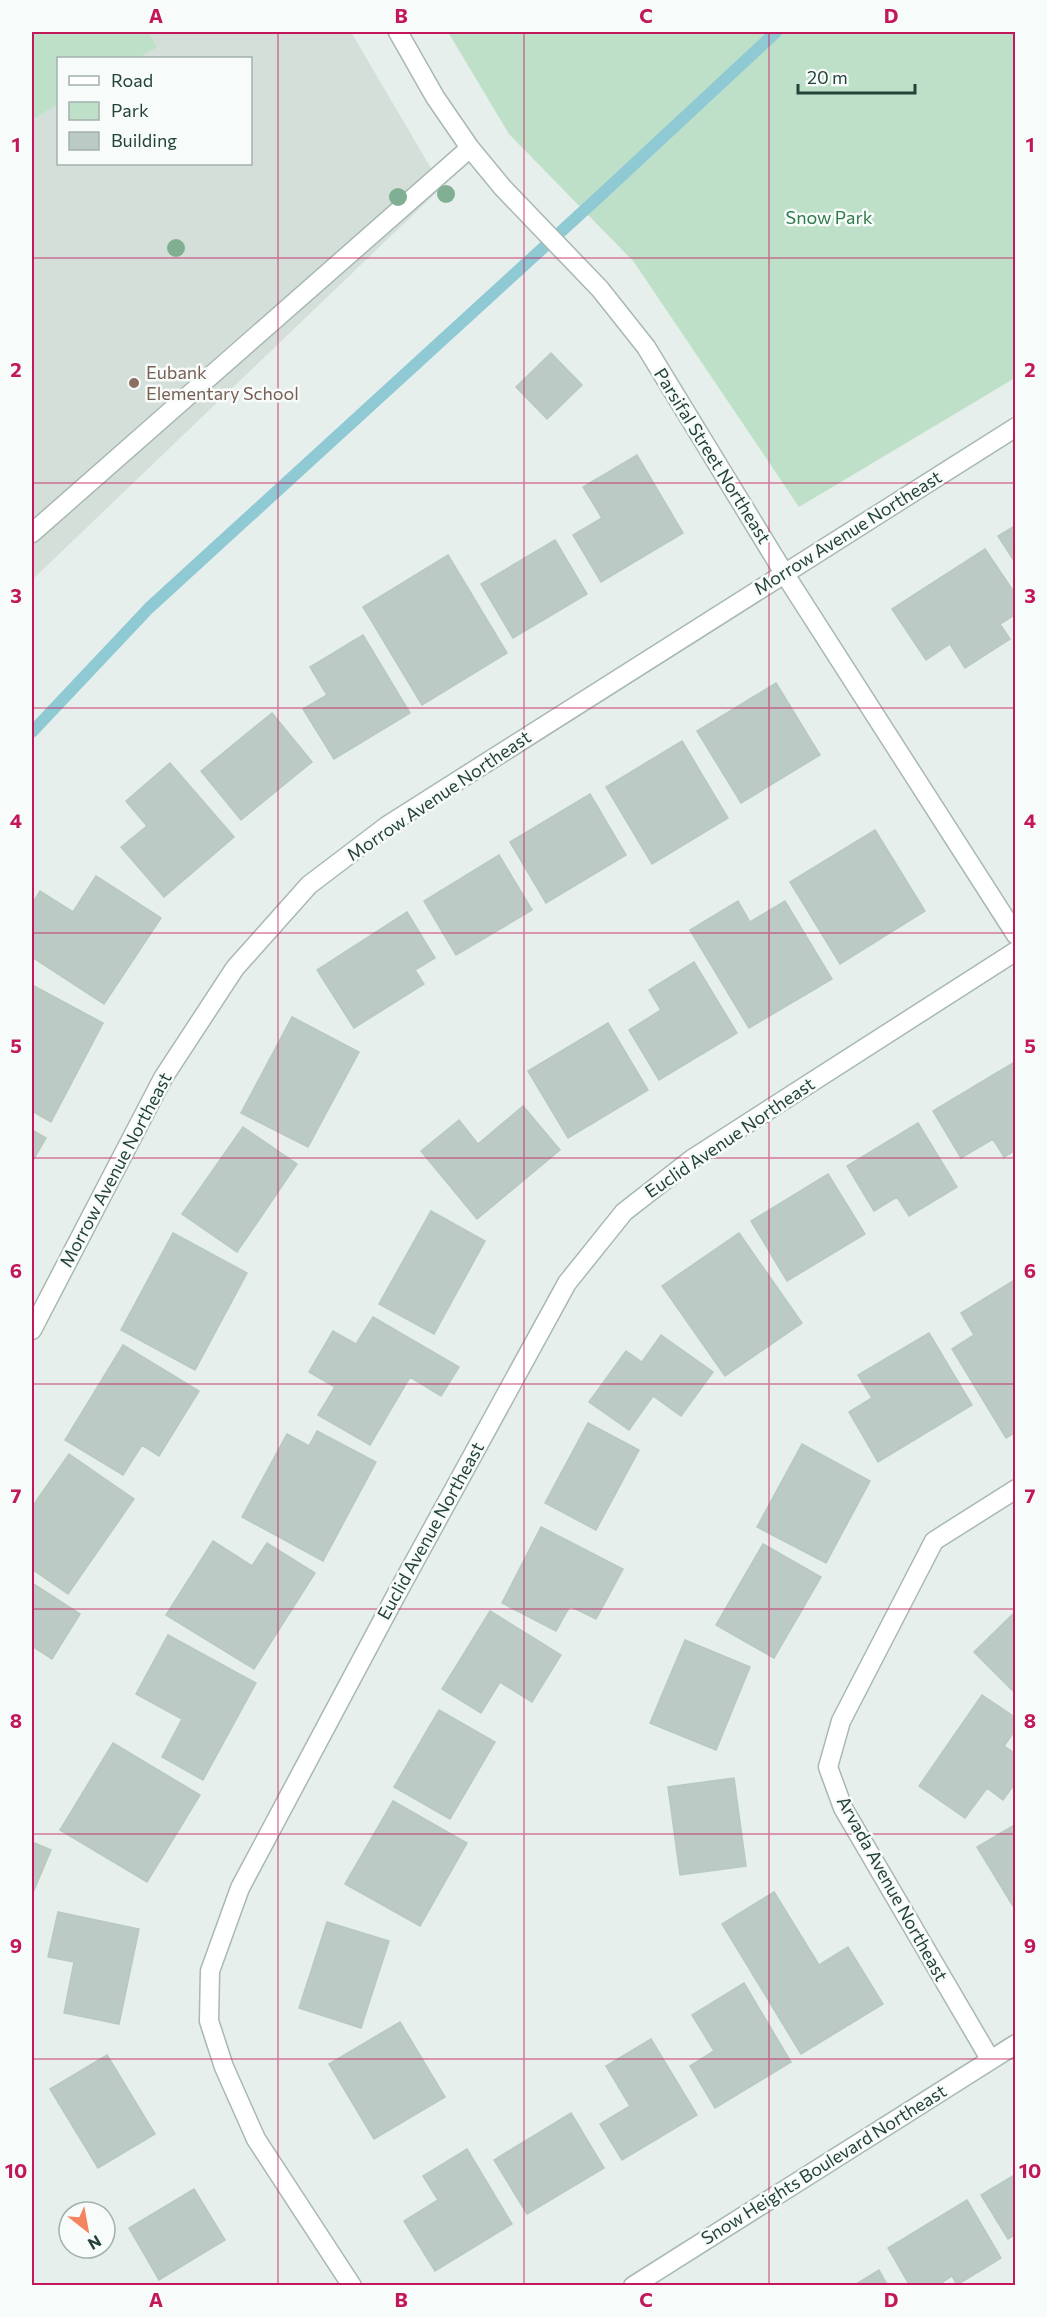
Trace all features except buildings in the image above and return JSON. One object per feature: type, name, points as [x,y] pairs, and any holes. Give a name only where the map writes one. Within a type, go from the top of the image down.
[{"type":"street","name":"Parsifal Street Northeast","points":[[398,32],[435,97],[470,148],[519,205],[590,279],[646,347],[784,573],[1016,935]]},
{"type":"street","points":[[32,533],[470,148]]},
{"type":"street","name":"Morrow Avenue Northeast","points":[[32,1330],[163,1078],[235,968],[309,885],[388,825],[1016,427]]},
{"type":"street","name":"Euclid Avenue Northeast","points":[[352,2286],[256,2139],[224,2067],[209,2021],[210,1971],[240,1888],[395,1597],[567,1283],[624,1212],[692,1159],[1016,951]]},
{"type":"street","name":"Arvada Avenue Northeast","points":[[990,2059],[843,1808],[828,1767],[841,1721],[934,1541],[1016,1489]]},
{"type":"street","name":"Snow Heights Boulevard Northeast","points":[[633,2286],[1016,2044]]},
{"type":"shaded area","name":"Eubank Elementary School","points":[[32,32],[351,32],[442,187],[32,580]]},
{"type":"green space","points":[[32,32],[148,32],[157,47],[140,57],[57,57],[57,105],[32,120]]},
{"type":"green space","name":"Snow Park","points":[[448,32],[1015,32],[1015,378],[799,507],[634,262],[509,134]]},
{"type":"waterway","points":[[32,732],[149,608],[776,32]]},
{"type":"place","name":"Eubank Elementary School","points":[[134,383]]}]
